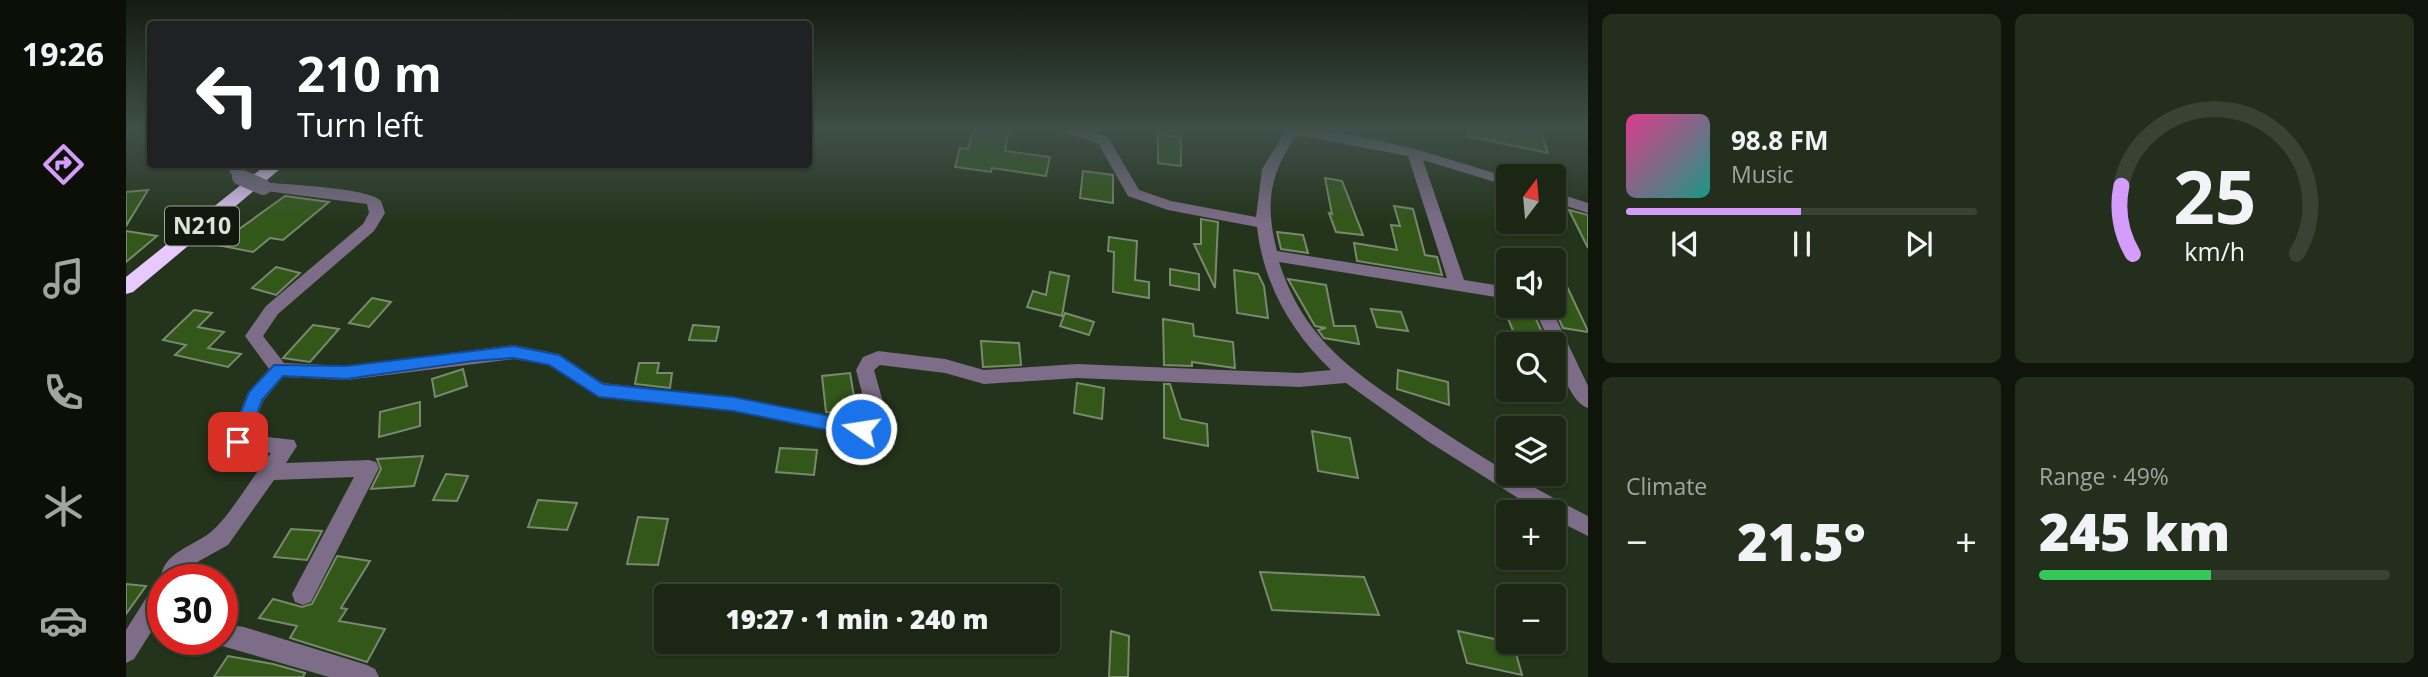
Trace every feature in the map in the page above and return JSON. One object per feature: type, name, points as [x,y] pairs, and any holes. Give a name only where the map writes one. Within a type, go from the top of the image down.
[{"type":"highway","name":"N210","points":[[126,287],[273,168]]},
{"type":"street","points":[[1115,161],[1133,193],[1168,205],[1264,223]]},
{"type":"street","points":[[1275,161],[1267,173],[1264,223],[1267,255],[1297,317],[1315,343],[1372,394],[1463,455],[1588,527]]},
{"type":"street","points":[[1417,161],[1457,283]]},
{"type":"street","points":[[1439,161],[1496,178]]},
{"type":"street","points":[[236,171],[263,187],[350,195],[373,201],[377,213],[369,227],[272,310],[254,335],[279,370]]},
{"type":"street","points":[[1566,201],[1588,208]]},
{"type":"street","points":[[1267,255],[1496,291]]},
{"type":"street","points":[[1548,318],[1560,340],[1578,387],[1588,401]]},
{"type":"street","points":[[279,370],[346,373],[473,355],[514,352],[553,359],[599,390],[733,404],[861,429],[869,426],[877,413],[865,370],[869,362],[878,358],[945,366],[984,377],[1077,371],[1299,380],[1352,376]]},
{"type":"street","points":[[180,564],[184,558],[220,538],[287,446],[238,442],[255,397],[279,370]]},
{"type":"street","points":[[269,472],[369,468],[303,594]]},
{"type":"street","points":[[126,650],[147,629]]},
{"type":"street","points":[[238,638],[367,677]]},
{"type":"building","points":[[957,161],[1049,161],[1046,176],[992,168],[991,172],[955,167]]},
{"type":"building","points":[[1158,161],[1181,161],[1181,166],[1158,163]]},
{"type":"building","points":[[1083,171],[1113,175],[1113,203],[1080,198]]},
{"type":"building","points":[[1325,178],[1342,181],[1363,235],[1336,232],[1329,213],[1332,214]]},
{"type":"building","points":[[148,190],[126,226],[126,192]]},
{"type":"building","points":[[285,196],[329,202],[283,240],[270,238],[253,252],[217,245]]},
{"type":"building","points":[[1394,206],[1413,209],[1425,255],[1437,257],[1442,275],[1357,261],[1354,243],[1397,250],[1391,225],[1400,226]]},
{"type":"building","points":[[1569,210],[1588,215],[1588,248]]},
{"type":"building","points":[[1201,219],[1218,222],[1215,288],[1194,244],[1201,244]]},
{"type":"building","points":[[126,231],[157,236],[126,262]]},
{"type":"building","points":[[1277,232],[1303,235],[1308,253],[1281,249]]},
{"type":"building","points":[[1109,237],[1137,241],[1135,280],[1149,282],[1149,298],[1113,292],[1114,252],[1108,251]]},
{"type":"building","points":[[276,267],[300,273],[276,295],[252,288]]},
{"type":"building","points":[[1170,269],[1199,274],[1199,290],[1170,285]]},
{"type":"building","points":[[1234,270],[1258,274],[1264,286],[1268,318],[1237,313]]},
{"type":"building","points":[[1050,272],[1069,276],[1062,316],[1027,307],[1033,291],[1046,295]]},
{"type":"building","points":[[1288,279],[1326,285],[1334,326],[1355,326],[1359,344],[1324,338],[1318,330],[1326,328],[1315,326]]},
{"type":"building","points":[[1566,285],[1588,332],[1563,328],[1558,318],[1566,318]]},
{"type":"building","points":[[372,298],[391,302],[369,327],[349,323]]},
{"type":"building","points":[[1371,309],[1401,312],[1408,331],[1377,327]]},
{"type":"building","points":[[194,310],[212,313],[198,327],[224,332],[208,348],[241,354],[228,367],[175,355],[186,345],[163,340]]},
{"type":"building","points":[[1065,313],[1094,322],[1089,335],[1060,326]]},
{"type":"building","points":[[1508,318],[1535,318],[1542,332],[1514,332]]},
{"type":"building","points":[[1163,319],[1193,324],[1194,336],[1233,342],[1235,368],[1192,362],[1192,366],[1164,365]]},
{"type":"building","points":[[313,325],[339,329],[310,362],[283,358]]},
{"type":"building","points":[[693,325],[719,327],[716,341],[689,340]]},
{"type":"building","points":[[981,341],[1019,343],[1021,365],[983,367]]},
{"type":"building","points":[[639,363],[659,363],[657,373],[672,373],[670,388],[635,384]]},
{"type":"building","points":[[463,369],[467,386],[435,397],[432,379]]},
{"type":"building","points":[[1398,370],[1448,382],[1449,405],[1397,389]]},
{"type":"building","points":[[850,373],[857,414],[826,412],[822,376]]},
{"type":"building","points":[[1077,383],[1104,388],[1102,419],[1074,413]]},
{"type":"building","points":[[1164,384],[1170,384],[1181,419],[1207,424],[1208,446],[1164,438]]},
{"type":"building","points":[[420,402],[420,426],[379,437],[380,412]]},
{"type":"building","points":[[1312,431],[1350,438],[1358,478],[1318,471]]},
{"type":"building","points":[[780,448],[817,450],[814,475],[776,472]]},
{"type":"building","points":[[423,456],[414,486],[371,489],[381,469],[377,459]]},
{"type":"building","points":[[446,474],[468,476],[457,501],[433,500]]},
{"type":"building","points":[[538,500],[577,503],[567,530],[528,527]]},
{"type":"building","points":[[638,517],[668,519],[658,565],[627,564]]},
{"type":"building","points":[[291,529],[322,531],[307,560],[274,557]]},
{"type":"building","points":[[337,556],[370,561],[341,608],[347,609],[339,621],[385,629],[367,662],[290,638],[297,626],[259,618],[273,599],[302,607],[312,604]]},
{"type":"building","points":[[1260,572],[1364,577],[1379,615],[1272,610]]},
{"type":"building","points":[[126,584],[146,586],[126,614]]},
{"type":"building","points":[[1111,631],[1129,636],[1128,677],[1109,677]]},
{"type":"building","points":[[1458,631],[1496,639],[1496,654],[1516,654],[1522,675],[1467,663]]},
{"type":"building","points":[[228,656],[305,673],[303,677],[214,677]]},
{"type":"route","points":[[238,442],[255,397],[279,370],[346,373],[473,355],[514,352],[553,359],[599,390],[733,404],[861,429]]}]
